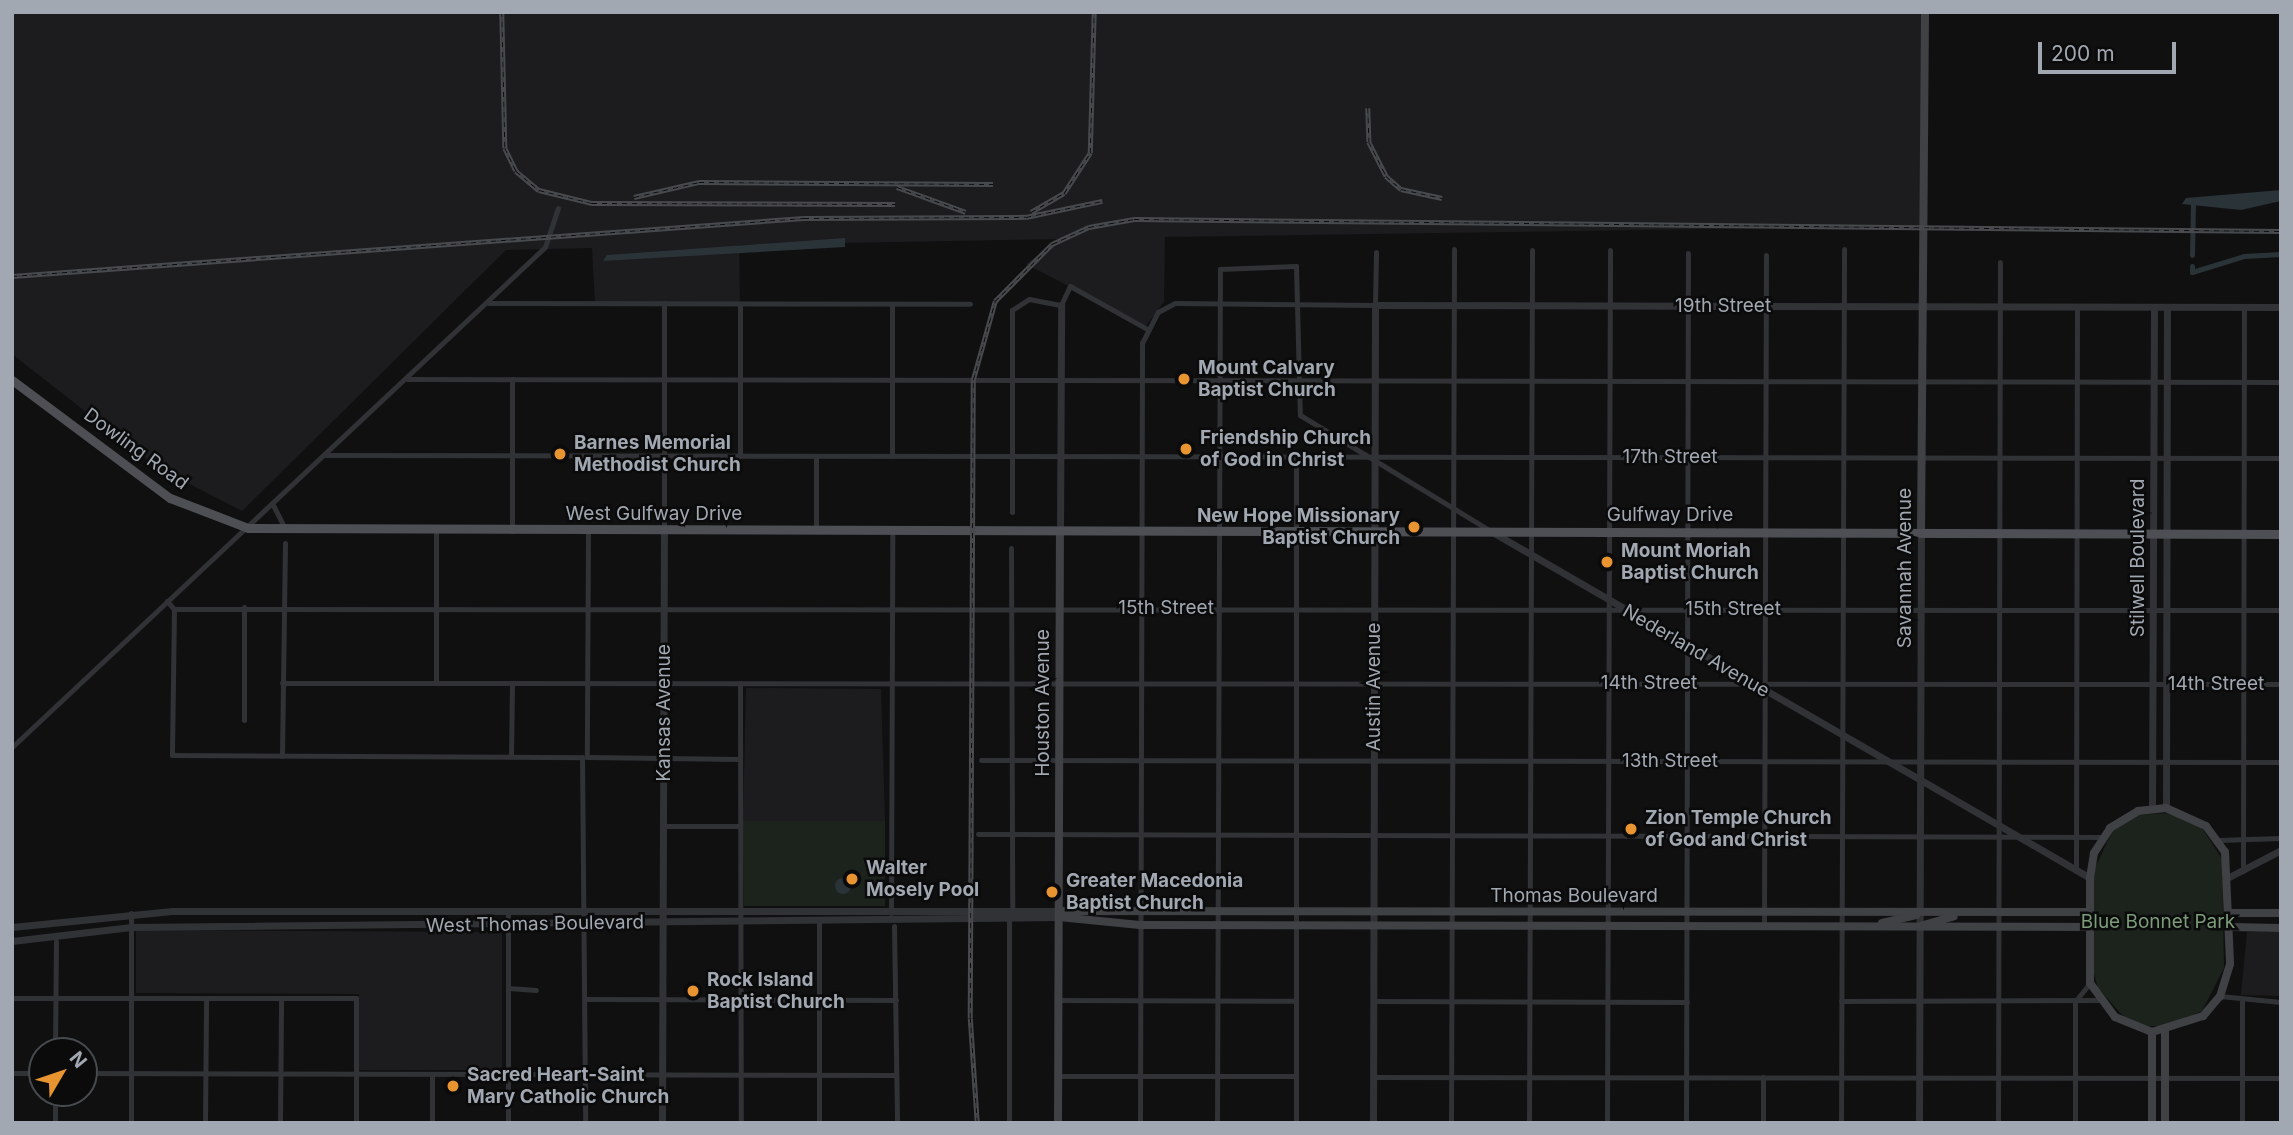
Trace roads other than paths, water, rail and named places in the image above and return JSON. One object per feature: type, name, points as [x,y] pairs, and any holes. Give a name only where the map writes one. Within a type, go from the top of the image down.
[{"type":"main road","name":"Savannah Avenue","points":[[1921,534],[1925,12]]},
{"type":"main road","name":"Dowling Road","points":[[12,380],[170,498],[248,528]]},
{"type":"main road","name":"West Gulfway Drive","points":[[248,528],[1060,532]]},
{"type":"main road","name":"Gulfway Drive","points":[[1060,532],[2281,534]]},
{"type":"main road","name":"Houston Avenue","points":[[1058,1123],[1060,532]]},
{"type":"main road","points":[[2152,808],[2166,808],[2194,817],[2218,839],[2229,877],[2229,972],[2220,996],[2195,1022],[2165,1032],[2152,1032],[2124,1023],[2099,1000],[2090,983],[2090,878],[2103,837],[2126,816],[2152,808]]},
{"type":"main road","name":"Thomas Boulevard","points":[[1059,914],[1140,911],[2089,912]]},
{"type":"main road","points":[[1872,926],[1920,912]]},
{"type":"main road","points":[[1920,926],[1967,912]]},
{"type":"main road","points":[[2230,913],[2281,913]]},
{"type":"main road","name":"Thomas Boulevard","points":[[1059,914],[1140,925],[2089,927]]},
{"type":"main road","points":[[2231,927],[2281,928]]},
{"type":"main road","points":[[2152,1032],[2152,1123]]},
{"type":"main road","points":[[2165,1032],[2165,1123]]},
{"type":"street","points":[[12,747],[545,247],[558,208]]},
{"type":"street","points":[[1451,1123],[1454,249]]},
{"type":"street","points":[[1841,1123],[1844,249]]},
{"type":"street","points":[[1529,1123],[1532,250]]},
{"type":"street","points":[[1607,1123],[1610,250]]},
{"type":"street","name":"Austin Avenue","points":[[1373,1123],[1376,252]]},
{"type":"street","points":[[1686,1123],[1688,253]]},
{"type":"street","points":[[1764,926],[1762,687],[1766,255]]},
{"type":"street","points":[[1998,1123],[2000,262]]},
{"type":"street","points":[[1217,1123],[1220,269],[1296,266],[1297,380]]},
{"type":"street","name":"Houston Avenue","points":[[1060,532],[1060,305],[1070,286],[1147,329]]},
{"type":"street","points":[[488,303],[970,304]]},
{"type":"street","name":"Kansas Avenue","points":[[662,1123],[664,303]]},
{"type":"street","points":[[740,303],[740,456]]},
{"type":"street","points":[[1012,512],[1013,380],[1018,303],[1060,305]]},
{"type":"street","points":[[892,304],[892,456]]},
{"type":"street","name":"19th Street","points":[[1147,329],[1165,306],[1219,304],[2281,307]]},
{"type":"street","points":[[2077,307],[2077,871]]},
{"type":"street","name":"Stilwell Boulevard","points":[[2152,808],[2154,307]]},
{"type":"street","name":"Stilwell Boulevard","points":[[2166,808],[2167,307]]},
{"type":"street","points":[[2244,307],[2244,872]]},
{"type":"street","points":[[1140,1123],[1141,380],[1147,329]]},
{"type":"street","points":[[407,379],[2281,382]]},
{"type":"street","points":[[512,379],[512,531]]},
{"type":"street","name":"Nederland Avenue","points":[[1297,380],[1304,420],[1361,456],[1375,460],[1532,556],[2090,878]]},
{"type":"street","points":[[326,455],[1361,456]]},
{"type":"street","points":[[816,456],[816,531]]},
{"type":"street","points":[[1296,456],[1296,1123]]},
{"type":"street","name":"17th Street","points":[[1375,460],[1453,456],[2281,458]]},
{"type":"street","points":[[273,505],[286,528]]},
{"type":"street","points":[[436,531],[436,683]]},
{"type":"street","points":[[585,1123],[583,910],[588,531]]},
{"type":"street","points":[[892,532],[891,911],[896,1000],[897,1123]]},
{"type":"street","name":"Savannah Avenue","points":[[1919,1123],[1921,534]]},
{"type":"street","points":[[282,756],[285,543]]},
{"type":"street","points":[[1009,1123],[1011,548]]},
{"type":"street","points":[[167,601],[174,609],[172,755],[740,759]]},
{"type":"street","points":[[244,607],[244,720]]},
{"type":"street","name":"15th Street","points":[[174,609],[892,607],[2281,610]]},
{"type":"street","name":"14th Street","points":[[282,683],[1531,682],[1686,683],[1762,687],[1843,683],[2281,684]]},
{"type":"street","points":[[511,756],[512,683]]},
{"type":"street","points":[[740,683],[741,1123]]},
{"type":"street","name":"13th Street","points":[[981,760],[2281,762]]},
{"type":"street","points":[[663,826],[739,826]]},
{"type":"street","points":[[978,834],[2103,837]]},
{"type":"street","points":[[2218,839],[2281,838]]},
{"type":"street","points":[[2229,877],[2244,872],[2281,850]]},
{"type":"street","name":"West Thomas Boulevard","points":[[12,927],[131,913],[663,910],[891,911],[1011,915]]},
{"type":"street","points":[[396,911],[396,926]]},
{"type":"street","points":[[508,911],[508,1123]]},
{"type":"street","points":[[131,913],[131,1123]]},
{"type":"street","name":"West Thomas Boulevard","points":[[12,941],[56,940],[131,927],[396,926],[508,922],[740,923],[819,920],[893,923],[1059,914]]},
{"type":"street","points":[[819,920],[819,1123]]},
{"type":"street","points":[[55,1037],[56,940]]},
{"type":"street","points":[[2075,1123],[2075,1001],[2090,983]]},
{"type":"street","points":[[509,988],[536,990]]},
{"type":"street","points":[[2220,996],[2242,1001],[2281,1002]]},
{"type":"street","points":[[12,998],[356,998],[356,1123]]},
{"type":"street","points":[[205,1123],[206,998]]},
{"type":"street","points":[[280,1123],[281,998]]},
{"type":"street","points":[[585,999],[896,1000]]},
{"type":"street","points":[[1058,1000],[1296,1001]]},
{"type":"street","points":[[1841,1001],[2099,1000]]},
{"type":"street","points":[[1373,1001],[1687,1002]]},
{"type":"street","points":[[2242,1001],[2242,1123]]},
{"type":"street","points":[[98,1073],[896,1075]]},
{"type":"street","points":[[432,1075],[432,1123]]},
{"type":"street","points":[[1058,1076],[1296,1076]]},
{"type":"street","points":[[1373,1077],[2281,1079]]},
{"type":"street","points":[[1763,1077],[1763,1123]]},
{"type":"waterway","points":[[2192,255],[2193,205]]},
{"type":"waterway","points":[[2192,266],[2192,272],[2244,256],[2281,254]]},
{"type":"railway","points":[[502,12],[505,148],[516,171],[539,190],[592,203],[895,204]]},
{"type":"railway","points":[[1031,212],[1064,193],[1090,153],[1094,12]]},
{"type":"railway","points":[[1368,108],[1369,142],[1386,176],[1401,189],[1442,198]]},
{"type":"railway","points":[[634,197],[699,182],[993,184]]},
{"type":"railway","points":[[897,187],[966,212]]},
{"type":"railway","points":[[12,276],[804,218],[1026,217],[1102,201]]},
{"type":"railway","points":[[977,1123],[970,1018],[973,380],[995,301],[1052,244],[1089,227],[1134,219],[2281,231]]},
{"type":"place","name":"Mount Calvary Baptist Church","points":[[1184,379]]},
{"type":"place","name":"Friendship Church of God in Christ","points":[[1186,449]]},
{"type":"place","name":"Barnes Memorial Methodist Church","points":[[560,454]]},
{"type":"place","name":"New Hope Missionary Baptist Church","points":[[1414,527]]},
{"type":"place","name":"Mount Moriah Baptist Church","points":[[1607,562]]},
{"type":"place","name":"Zion Temple Church of God and Christ","points":[[1631,829]]},
{"type":"place","name":"Walter Mosely Pool","points":[[852,879]]},
{"type":"place","name":"Greater Macedonia Baptist Church","points":[[1052,892]]},
{"type":"place","name":"Rock Island Baptist Church","points":[[693,991]]},
{"type":"place","name":"Sacred Heart-Saint Mary Catholic Church","points":[[453,1086]]},
{"type":"park label","name":"Blue Bonnet Park","points":[[2158,922]]}]
